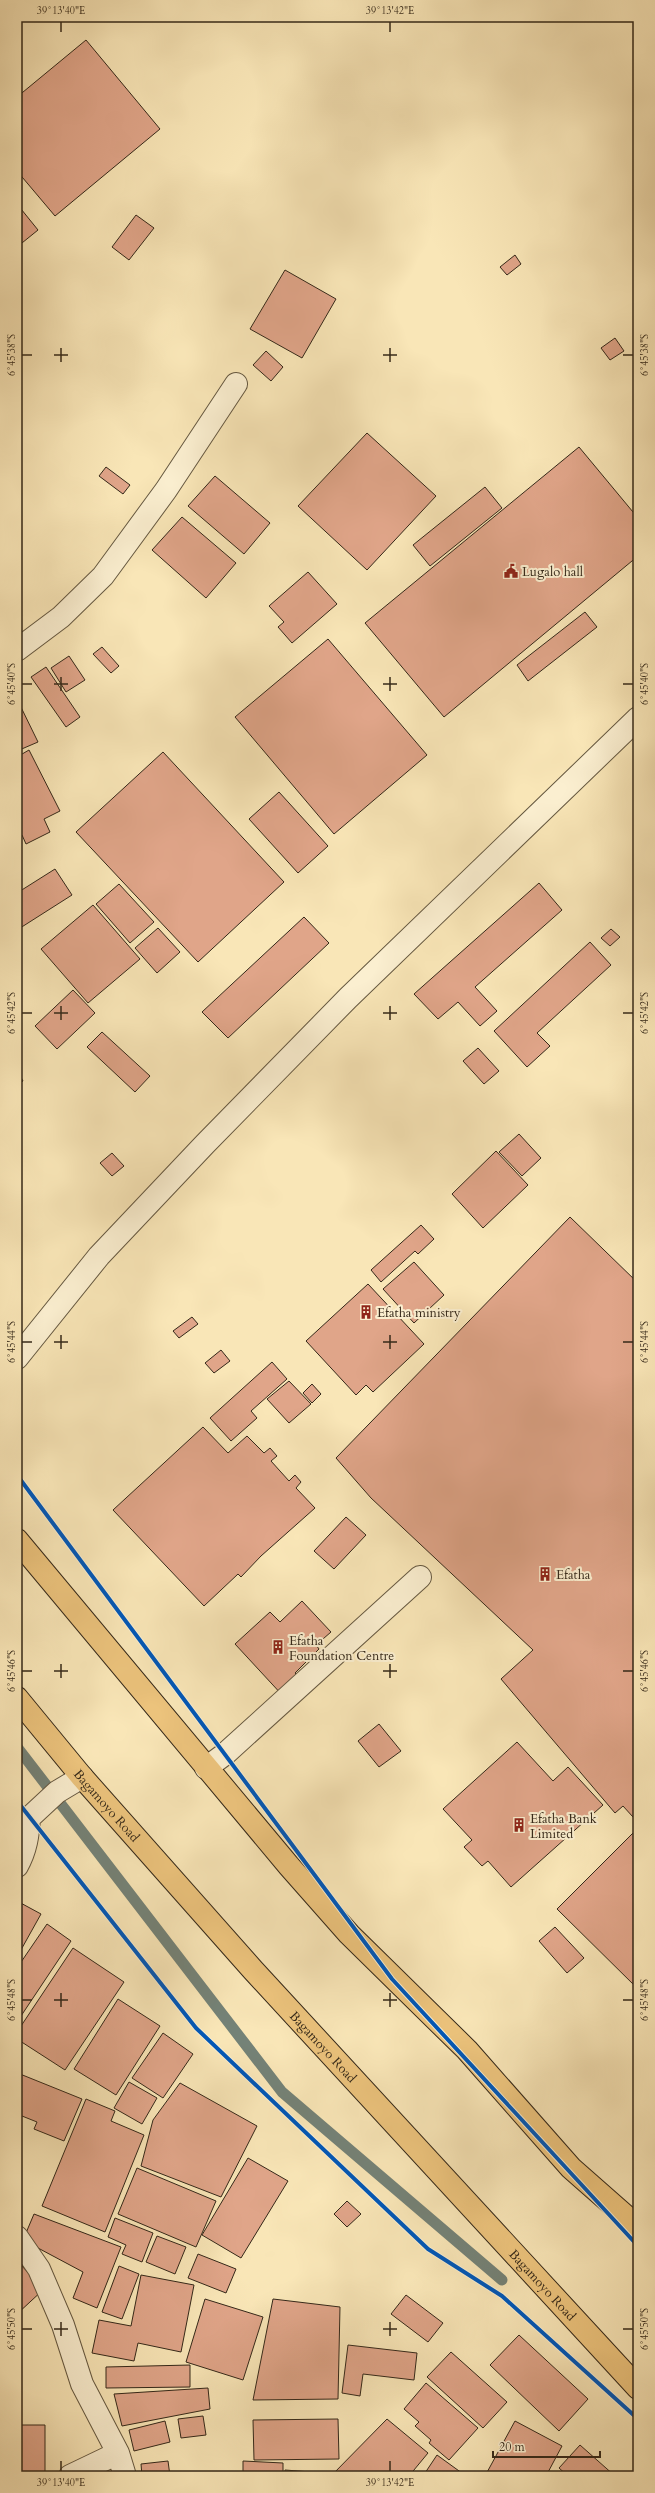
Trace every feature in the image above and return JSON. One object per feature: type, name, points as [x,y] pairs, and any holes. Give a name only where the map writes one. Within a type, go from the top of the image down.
[{"type":"highway","points":[[17,1540],[206,1768],[349,1934],[468,2050],[570,2168],[638,2227]]},
{"type":"highway","name":"Bagamoyo Road","points":[[17,1698],[82,1777],[253,1970],[638,2388]]},
{"type":"lane","points":[[17,650],[61,617],[103,576],[166,490],[236,384]]},
{"type":"lane","points":[[17,1358],[99,1256],[211,1139],[348,998],[638,718]]},
{"type":"lane","points":[[206,1768],[225,1754],[420,1577]]},
{"type":"lane","points":[[17,1866],[24,1854],[26,1825],[57,1792],[82,1777]]},
{"type":"lane","points":[[17,2238],[40,2270],[63,2325],[82,2384],[118,2453],[125,2476]]},
{"type":"lane","points":[[70,2476],[118,2453]]},
{"type":"building","points":[[86,40],[160,129],[55,216],[17,171],[17,97]]},
{"type":"building","points":[[17,204],[38,230],[17,247]]},
{"type":"building","points":[[136,215],[154,228],[129,260],[112,247]]},
{"type":"building","points":[[515,255],[521,264],[507,275],[500,267]]},
{"type":"building","points":[[285,270],[336,299],[302,358],[250,329]]},
{"type":"building","points":[[615,338],[624,351],[610,360],[601,348]]},
{"type":"building","points":[[266,351],[283,367],[271,381],[253,365]]},
{"type":"building","points":[[367,433],[436,496],[367,570],[298,506]]},
{"type":"building","points":[[579,447],[638,518],[638,556],[444,717],[365,623]]},
{"type":"building","points":[[106,467],[130,485],[123,494],[99,476]]},
{"type":"building","points":[[215,476],[270,523],[244,554],[188,506]]},
{"type":"building","points":[[485,487],[502,508],[430,566],[413,545]]},
{"type":"building","points":[[182,517],[236,563],[206,598],[152,550]]},
{"type":"building","points":[[308,572],[337,604],[292,643],[278,627],[284,622],[269,606]]},
{"type":"building","points":[[585,612],[597,627],[528,681],[517,665]]},
{"type":"building","points":[[328,639],[427,755],[334,834],[235,717]]},
{"type":"building","points":[[102,647],[119,666],[111,673],[93,654]]},
{"type":"building","points":[[69,656],[85,680],[66,692],[51,668]]},
{"type":"building","points":[[46,667],[80,717],[66,727],[31,677]]},
{"type":"building","points":[[17,699],[38,742],[17,751]]},
{"type":"building","points":[[29,750],[60,811],[44,819],[50,832],[26,844],[22,835],[17,838],[17,757]]},
{"type":"building","points":[[163,752],[284,882],[198,962],[76,832]]},
{"type":"building","points":[[279,792],[328,846],[298,873],[249,819]]},
{"type":"building","points":[[55,869],[72,895],[17,930],[17,893]]},
{"type":"building","points":[[539,883],[562,910],[475,987],[497,1011],[480,1026],[458,1002],[438,1019],[414,994]]},
{"type":"building","points":[[119,884],[154,922],[130,943],[96,904]]},
{"type":"building","points":[[93,905],[140,959],[88,1003],[41,949]]},
{"type":"building","points":[[304,917],[329,943],[228,1038],[202,1012]]},
{"type":"building","points":[[158,928],[180,952],[157,973],[135,948]]},
{"type":"building","points":[[611,929],[620,937],[610,946],[601,938]]},
{"type":"building","points":[[590,942],[611,965],[537,1033],[550,1046],[527,1067],[494,1031]]},
{"type":"building","points":[[73,990],[95,1013],[57,1049],[35,1026]]},
{"type":"building","points":[[102,1032],[150,1076],[135,1092],[87,1047]]},
{"type":"building","points":[[478,1048],[499,1071],[484,1084],[463,1061]]},
{"type":"building","points":[[17,1070],[23,1081],[17,1085]]},
{"type":"building","points":[[519,1134],[541,1158],[522,1176],[499,1152]]},
{"type":"building","points":[[496,1151],[528,1185],[483,1228],[452,1194]]},
{"type":"building","points":[[112,1153],[124,1166],[112,1176],[100,1163]]},
{"type":"building","name":"Efatha","points":[[570,1217],[638,1283],[638,1812],[633,1817],[623,1806],[615,1813],[501,1679],[533,1650],[371,1498],[336,1458]]},
{"type":"building","points":[[421,1225],[434,1239],[418,1254],[415,1251],[381,1282],[371,1270]]},
{"type":"building","name":"Efatha ministry","points":[[414,1262],[444,1295],[414,1323],[383,1289]]},
{"type":"building","name":"Efatha ministry","points":[[368,1284],[424,1344],[373,1392],[366,1385],[356,1395],[306,1341]]},
{"type":"building","points":[[192,1317],[198,1324],[179,1338],[173,1331]]},
{"type":"building","points":[[221,1350],[230,1361],[214,1373],[205,1363]]},
{"type":"building","points":[[272,1362],[287,1379],[251,1411],[257,1418],[231,1441],[210,1418]]},
{"type":"building","points":[[289,1381],[311,1404],[289,1423],[267,1399]]},
{"type":"building","points":[[312,1384],[321,1394],[312,1403],[303,1393]]},
{"type":"building","points":[[203,1427],[228,1453],[247,1436],[264,1453],[270,1448],[277,1456],[271,1461],[289,1481],[295,1475],[301,1482],[296,1488],[315,1508],[261,1556],[241,1577],[238,1574],[204,1606],[113,1510]]},
{"type":"building","points":[[346,1517],[366,1535],[334,1569],[314,1551]]},
{"type":"building","name":"Efatha Foundation Centre","points":[[302,1601],[331,1632],[316,1645],[319,1649],[295,1673],[302,1680],[284,1697],[235,1644],[270,1612],[280,1622]]},
{"type":"building","points":[[379,1724],[401,1751],[379,1767],[358,1741]]},
{"type":"building","name":"Efatha Bank Limited","points":[[517,1742],[553,1781],[568,1767],[603,1805],[511,1887],[488,1861],[482,1866],[464,1847],[472,1840],[443,1809]]},
{"type":"building","points":[[638,1828],[638,1989],[557,1909]]},
{"type":"building","points":[[17,1901],[41,1914],[17,1957]]},
{"type":"building","points":[[47,1924],[71,1941],[17,2022],[17,1968]]},
{"type":"building","points":[[555,1927],[584,1958],[567,1973],[539,1941]]},
{"type":"building","points":[[73,1948],[124,1982],[65,2070],[17,2039],[17,2032]]},
{"type":"building","points":[[118,1999],[160,2026],[116,2095],[74,2069]]},
{"type":"building","points":[[163,2033],[193,2054],[163,2098],[132,2078]]},
{"type":"building","points":[[17,2071],[21,2072],[17,2102]]},
{"type":"building","points":[[20,2074],[82,2099],[64,2141],[34,2129],[37,2122],[17,2114],[17,2081]]},
{"type":"building","points":[[129,2082],[157,2098],[142,2124],[114,2108]]},
{"type":"building","points":[[180,2083],[257,2126],[221,2197],[141,2166],[153,2120]]},
{"type":"building","points":[[86,2099],[115,2111],[111,2121],[144,2135],[105,2232],[42,2206]]},
{"type":"building","points":[[248,2158],[288,2181],[241,2258],[202,2235]]},
{"type":"building","points":[[137,2168],[216,2201],[196,2247],[118,2214]]},
{"type":"building","points":[[347,2201],[361,2214],[347,2227],[334,2214]]},
{"type":"building","points":[[34,2214],[121,2247],[97,2308],[73,2298],[83,2272],[23,2240]]},
{"type":"building","points":[[115,2218],[153,2233],[142,2262],[122,2254],[126,2245],[108,2237]]},
{"type":"building","points":[[157,2236],[186,2247],[175,2274],[146,2262]]},
{"type":"building","points":[[198,2254],[236,2269],[226,2293],[188,2278]]},
{"type":"building","points":[[17,2261],[44,2289],[17,2314]]},
{"type":"building","points":[[119,2266],[139,2274],[122,2319],[102,2312]]},
{"type":"building","points":[[141,2275],[194,2285],[181,2352],[138,2343],[134,2361],[92,2353],[99,2320],[131,2326]]},
{"type":"building","points":[[406,2295],[443,2323],[428,2342],[391,2314]]},
{"type":"building","points":[[205,2299],[263,2317],[243,2380],[186,2362]]},
{"type":"building","points":[[273,2299],[340,2307],[338,2399],[253,2400]]},
{"type":"building","points":[[519,2335],[588,2399],[559,2431],[490,2365]]},
{"type":"building","points":[[348,2345],[417,2353],[414,2380],[363,2374],[360,2396],[342,2393]]},
{"type":"building","points":[[451,2352],[507,2402],[483,2428],[427,2377]]},
{"type":"building","points":[[190,2365],[190,2387],[106,2388],[106,2367]]},
{"type":"building","points":[[426,2383],[478,2428],[449,2460],[429,2443],[431,2440],[415,2426],[419,2422],[404,2409]]},
{"type":"building","points":[[208,2388],[210,2409],[122,2426],[114,2394]]},
{"type":"building","points":[[203,2416],[206,2435],[181,2438],[178,2419]]},
{"type":"building","points":[[338,2419],[339,2459],[254,2460],[253,2420]]},
{"type":"building","points":[[387,2419],[428,2453],[409,2476],[332,2475]]},
{"type":"building","points":[[165,2421],[170,2442],[134,2451],[129,2430]]},
{"type":"building","points":[[515,2421],[562,2446],[546,2476],[485,2476]]},
{"type":"building","points":[[17,2425],[45,2425],[45,2473],[17,2473]]},
{"type":"building","points":[[580,2445],[615,2476],[568,2476],[559,2468]]},
{"type":"building","points":[[437,2455],[466,2476],[423,2476]]},
{"type":"building","points":[[168,2461],[170,2476],[142,2476],[141,2464]]},
{"type":"building","points":[[243,2461],[283,2463],[283,2476],[243,2476]]},
{"type":"building","points":[[285,2470],[324,2473],[327,2476],[285,2476]]},
{"type":"waterway","points":[[17,1747],[282,2092],[502,2280]]},
{"type":"cycle path","points":[[17,1475],[392,1979],[638,2246]]},
{"type":"cycle path","points":[[17,1801],[196,2028],[428,2249],[502,2296],[638,2419]]},
{"type":"place","name":"Lugalo hall","points":[[511,571]]},
{"type":"place","name":"Efatha ministry","points":[[366,1312]]},
{"type":"place","name":"Efatha","points":[[545,1574]]},
{"type":"place","name":"Efatha Foundation Centre","points":[[278,1647]]},
{"type":"place","name":"Efatha Bank Limited","points":[[519,1825]]}]
